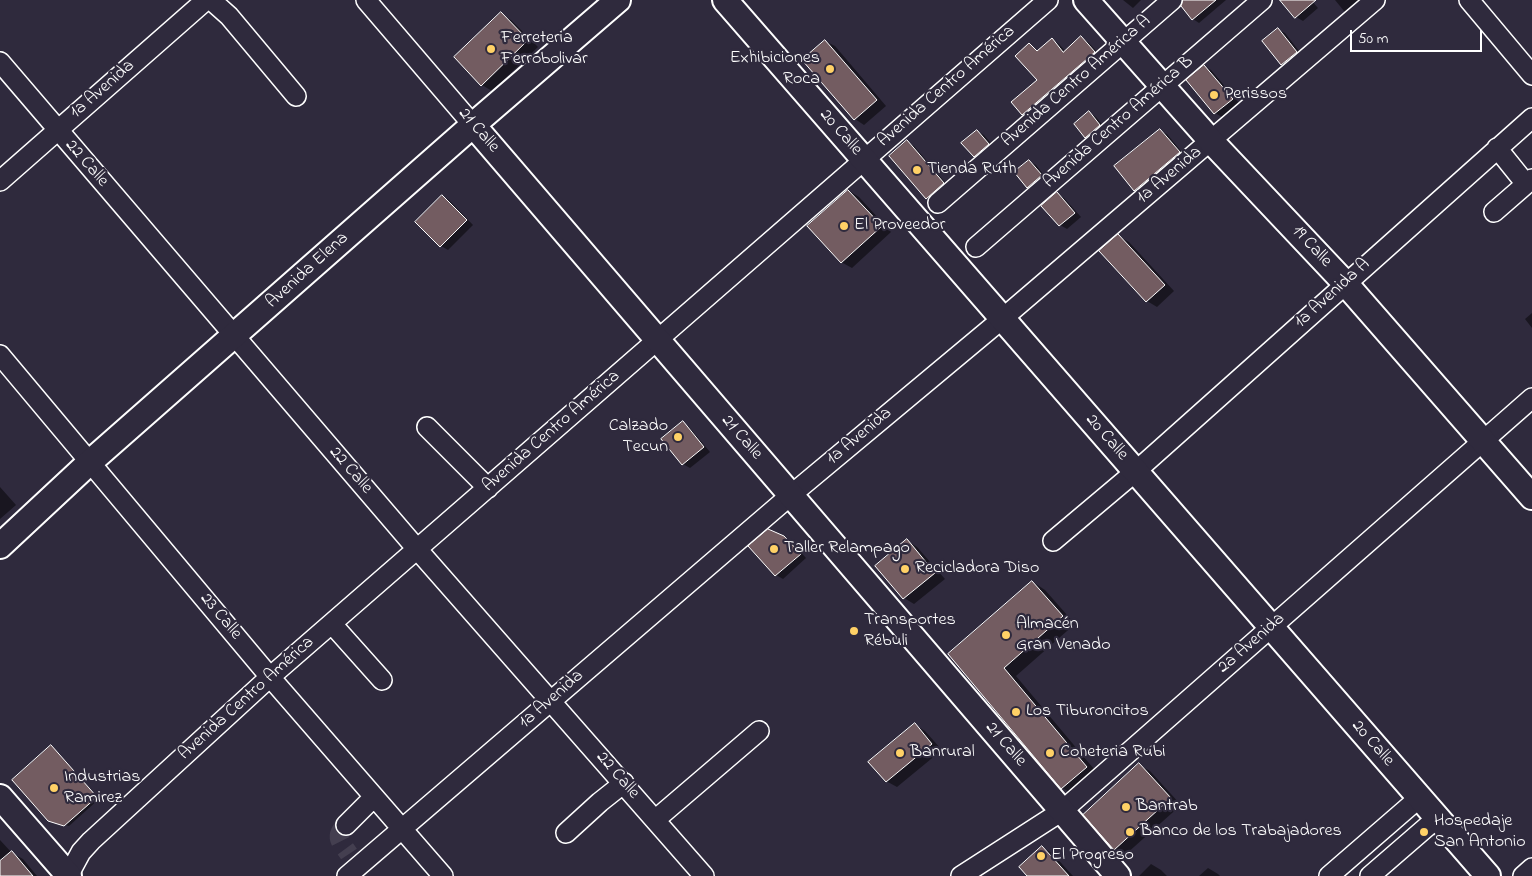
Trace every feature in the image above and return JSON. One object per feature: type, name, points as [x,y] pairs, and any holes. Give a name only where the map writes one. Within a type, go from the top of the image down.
[{"type":"main road","name":"Avenida Elena","points":[[0,546],[90,462],[618,0]]},
{"type":"main road","name":"20 Calle","points":[[725,0],[1488,876]]},
{"type":"main road","name":"19 Calle","points":[[1086,0],[1211,141],[1345,283],[1532,497]]},
{"type":"main road","name":"21 Calle","points":[[473,125],[1118,876]]},
{"type":"main road","points":[[0,797],[69,876]]},
{"type":"street","name":"1a Avenida","points":[[0,181],[206,0]]},
{"type":"street","points":[[211,0],[229,16],[296,96]]},
{"type":"street","name":"21 Calle","points":[[366,0],[473,125]]},
{"type":"street","name":"Avenida Centro América","points":[[69,876],[81,852],[91,841],[270,677],[1048,0]]},
{"type":"street","name":"Avenida Centro América A","points":[[938,203],[1172,0]]},
{"type":"street","name":"Avenida Centro América B","points":[[976,247],[1262,0]]},
{"type":"street","name":"1a Avenida","points":[[352,865],[402,829],[551,700],[1002,319],[1375,0]]},
{"type":"street","points":[[1469,0],[1532,75]]},
{"type":"street","name":"22 Calle","points":[[0,62],[418,549],[704,876]]},
{"type":"street","name":"1a Avenida A","points":[[1053,541],[1135,472],[1532,118]]},
{"type":"street","points":[[1494,212],[1529,182],[1497,148]]},
{"type":"street","name":"23 Calle","points":[[0,356],[270,677],[443,876]]},
{"type":"street","name":"2a Avenida","points":[[961,876],[1062,811],[1532,398]]},
{"type":"street","points":[[427,427],[488,488]]},
{"type":"street","points":[[332,624],[382,680]]},
{"type":"street","points":[[655,820],[759,731]]},
{"type":"street","points":[[566,833],[600,802],[624,784]]},
{"type":"street","points":[[346,825],[374,797]]},
{"type":"street","points":[[1330,876],[1374,835],[1419,798]]},
{"type":"street","points":[[1370,876],[1437,818]]},
{"type":"street","points":[[1523,876],[1532,868]]},
{"type":"building","points":[[1183,0],[1216,0],[1192,20],[1181,6]]},
{"type":"building","points":[[1280,0],[1316,0],[1295,18]]},
{"type":"building","name":"Ferreteria Ferrobolivar","points":[[501,12],[528,40],[481,86],[454,57]]},
{"type":"building","points":[[1278,28],[1297,52],[1281,65],[1262,41]]},
{"type":"building","points":[[1081,36],[1095,52],[1022,115],[1011,102],[1037,80],[1015,56],[1029,43],[1037,51],[1052,38],[1063,52]]},
{"type":"building","name":"Exhibiciones Roca","points":[[825,40],[877,100],[854,120],[802,60]]},
{"type":"building","name":"Perissos","points":[[1204,65],[1233,99],[1214,114],[1186,80]]},
{"type":"building","points":[[1089,111],[1100,125],[1085,138],[1074,124]]},
{"type":"building","points":[[1160,129],[1180,152],[1134,191],[1114,166]]},
{"type":"building","points":[[977,130],[989,144],[974,157],[961,143]]},
{"type":"building","points":[[907,140],[944,183],[926,199],[889,156]]},
{"type":"building","points":[[1029,160],[1042,175],[1027,188],[1014,172]]},
{"type":"building","name":"El Proveedor","points":[[848,190],[882,226],[841,263],[807,226]]},
{"type":"building","points":[[1057,192],[1075,213],[1059,226],[1041,206]]},
{"type":"building","points":[[442,195],[467,220],[440,247],[415,222]]},
{"type":"building","points":[[1118,234],[1165,285],[1146,302],[1099,251]]},
{"type":"building","points":[[683,421],[704,447],[682,465],[661,439]]},
{"type":"building","name":"Taller Relampago","points":[[768,529],[784,536],[801,554],[775,576],[748,546]]},
{"type":"building","name":"Recicladora Diso","points":[[907,539],[935,573],[903,599],[875,566]]},
{"type":"building","points":[[1032,581],[1063,616],[1004,668],[1087,767],[1061,789],[948,654]]},
{"type":"building","name":"Banrural","points":[[915,723],[932,744],[886,782],[868,762]]},
{"type":"building","name":"Industrias Ramirez","points":[[51,745],[97,797],[64,826],[48,821],[12,780]]},
{"type":"building","name":"Bantrab","points":[[1139,763],[1171,798],[1114,850],[1083,815]]},
{"type":"building","name":"El Progreso","points":[[1042,846],[1069,876],[1027,876],[1019,867]]},
{"type":"building","points":[[12,851],[33,876],[0,876],[0,861]]},
{"type":"tunnel","points":[[346,825],[339,836],[341,843],[349,854]]},
{"type":"place","name":"Ferreteria Ferrobolivar","points":[[491,49]]},
{"type":"place","name":"Exhibiciones Roca","points":[[830,69]]},
{"type":"place","name":"Perissos","points":[[1214,95]]},
{"type":"place","name":"Tienda Ruth","points":[[917,170]]},
{"type":"place","name":"El Proveedor","points":[[844,226]]},
{"type":"place","name":"Calzado Tecun","points":[[678,437]]},
{"type":"place","name":"Taller Relampago","points":[[774,549]]},
{"type":"place","name":"Recicladora Diso","points":[[905,569]]},
{"type":"place","name":"Transportes Rébuli","points":[[854,631]]},
{"type":"place","name":"Almacén Gran Venado","points":[[1006,635]]},
{"type":"place","name":"Los Tiburoncitos","points":[[1016,712]]},
{"type":"place","name":"Banrural","points":[[900,753]]},
{"type":"place","name":"Coheteria Rubi","points":[[1050,753]]},
{"type":"place","name":"Industrias Ramirez","points":[[54,788]]},
{"type":"place","name":"Bantrab","points":[[1126,807]]},
{"type":"place","name":"Banco de los Trabajadores","points":[[1130,832]]},
{"type":"place","name":"Hospedaje San Antonio","points":[[1424,832]]},
{"type":"place","name":"El Progreso","points":[[1041,856]]}]
